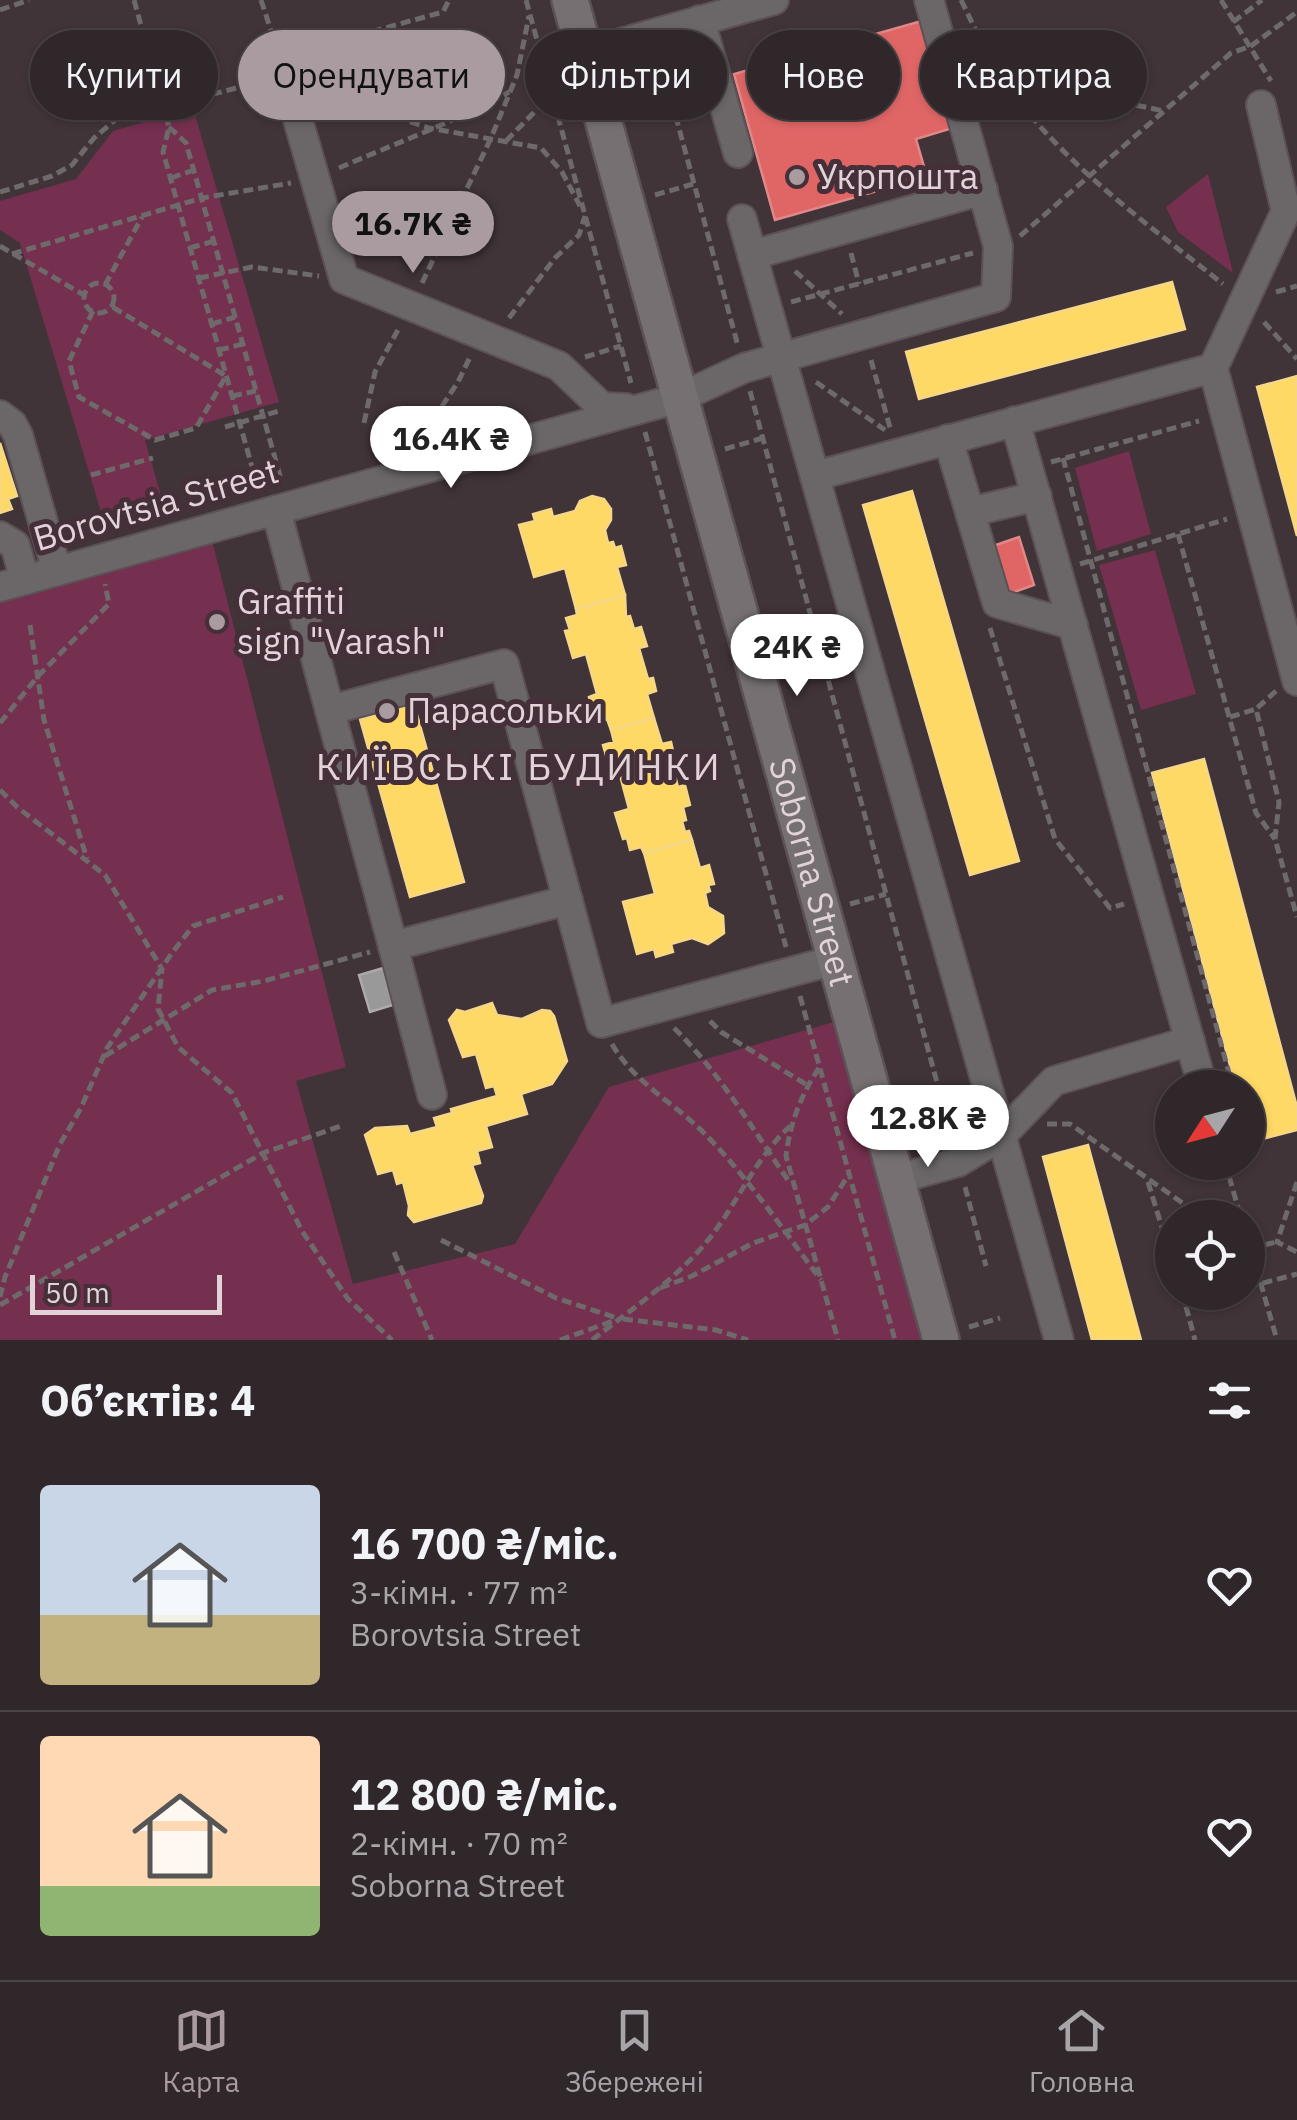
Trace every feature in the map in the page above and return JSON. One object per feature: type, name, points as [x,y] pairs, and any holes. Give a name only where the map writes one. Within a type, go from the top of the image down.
[{"type":"main road","name":"Soborna Street","points":[[570,0],[578,30]]},
{"type":"main road","name":"Soborna Street","points":[[603,120],[941,1340]]},
{"type":"street","points":[[666,30],[774,0]]},
{"type":"street","points":[[929,0],[998,246]]},
{"type":"street","points":[[700,20],[738,153]]},
{"type":"street","points":[[1261,105],[1286,211],[1213,368],[1296,676]]},
{"type":"street","points":[[298,120],[344,279],[559,366],[602,407],[638,408]]},
{"type":"street","points":[[752,255],[982,190]]},
{"type":"street","points":[[742,218],[1007,1130],[1058,1340]]},
{"type":"street","name":"Borovtsia Street","points":[[12,584],[679,398],[744,368],[996,297],[998,246]]},
{"type":"street","points":[[815,476],[1213,368]]},
{"type":"street","points":[[0,415],[18,435],[57,571]]},
{"type":"street","points":[[1016,421],[1198,1070]]},
{"type":"street","points":[[948,440],[998,603],[1073,625]]},
{"type":"street","points":[[970,512],[1037,496]]},
{"type":"street","points":[[276,510],[432,1095]]},
{"type":"street","points":[[0,536],[15,544],[12,584]]},
{"type":"street","points":[[330,710],[504,664],[600,1023],[836,960]]},
{"type":"street","points":[[393,946],[568,900]]},
{"type":"street","points":[[896,1179],[958,1162],[1007,1130],[1054,1080],[1190,1041]]},
{"type":"path","points":[[0,10],[29,0]]},
{"type":"path","points":[[134,0],[142,30]]},
{"type":"path","points":[[262,0],[271,30]]},
{"type":"path","points":[[377,30],[443,12],[449,0]]},
{"type":"path","points":[[526,0],[535,30]]},
{"type":"path","points":[[961,0],[976,30]]},
{"type":"path","points":[[1221,0],[1272,79],[1261,105]]},
{"type":"path","points":[[1233,22],[1262,0]]},
{"type":"path","points":[[768,308],[1014,242],[1230,53],[1251,46],[1297,12]]},
{"type":"path","points":[[364,423],[375,372],[411,306],[517,75],[530,13]]},
{"type":"path","points":[[12,254],[202,198],[314,179],[429,128],[462,118],[510,92]]},
{"type":"path","points":[[1147,107],[1164,111]]},
{"type":"path","points":[[0,192],[52,176],[72,165],[115,120]]},
{"type":"path","points":[[167,120],[163,152],[258,490],[276,510]]},
{"type":"path","points":[[405,120],[429,128],[541,148],[562,172],[585,215]]},
{"type":"path","points":[[506,141],[527,120]]},
{"type":"path","points":[[559,120],[895,1340]]},
{"type":"path","points":[[676,120],[986,1266]]},
{"type":"path","points":[[1038,120],[1088,177],[1244,300],[1297,359]]},
{"type":"path","points":[[169,126],[186,142],[282,483],[276,510]]},
{"type":"path","points":[[171,178],[194,170]]},
{"type":"path","points":[[106,285],[142,216]]},
{"type":"path","points":[[190,248],[214,241]]},
{"type":"path","points":[[0,246],[84,295]]},
{"type":"path","points":[[199,278],[252,267],[344,279]]},
{"type":"path","points":[[92,284],[106,285],[112,291],[111,306],[103,312],[93,311],[86,305],[84,295],[92,284]]},
{"type":"path","points":[[111,306],[226,376]]},
{"type":"path","points":[[93,311],[68,361],[79,398],[155,440],[196,428],[226,376]]},
{"type":"path","points":[[212,324],[236,318]]},
{"type":"path","points":[[219,350],[243,344]]},
{"type":"path","points":[[781,358],[892,434]]},
{"type":"path","points":[[232,396],[256,391]]},
{"type":"path","points":[[225,427],[279,410]]},
{"type":"path","points":[[1029,468],[1225,414]]},
{"type":"path","points":[[90,475],[153,458]]},
{"type":"path","points":[[1063,458],[1229,1070]]},
{"type":"path","points":[[1058,570],[1252,512]]},
{"type":"path","points":[[1178,534],[1256,813],[1275,839],[1297,918]]},
{"type":"path","points":[[0,723],[38,676],[109,604],[100,559]]},
{"type":"path","points":[[985,613],[1055,839],[1110,908],[1149,896]]},
{"type":"path","points":[[30,625],[44,720],[88,862]]},
{"type":"path","points":[[1229,717],[1256,710],[1296,676]]},
{"type":"path","points":[[1256,710],[1279,802],[1275,839]]},
{"type":"path","points":[[0,790],[105,875],[162,969],[158,1009],[178,1048],[232,1092],[302,1231],[348,1299],[392,1340]]},
{"type":"path","points":[[0,1301],[38,1196],[116,1031],[194,926],[283,898]]},
{"type":"path","points":[[102,1058],[212,990],[393,946]]},
{"type":"path","points":[[689,999],[720,1032],[808,1085]]},
{"type":"path","points":[[653,1009],[704,1059],[795,1189]]},
{"type":"path","points":[[600,1023],[624,1064],[705,1134],[821,1280]]},
{"type":"path","points":[[820,1066],[790,1126],[786,1156],[838,1340],[830,1340]]},
{"type":"path","points":[[1007,1130],[1070,1124],[1177,1200]]},
{"type":"path","points":[[0,1301],[263,1153],[341,1126]]},
{"type":"path","points":[[592,1340],[658,1289],[704,1244],[766,1148],[790,1126]]},
{"type":"path","points":[[658,1289],[692,1276],[753,1243],[805,1226],[828,1207],[850,1174]]},
{"type":"path","points":[[1147,1180],[1155,1206]]},
{"type":"path","points":[[1278,1242],[1297,1182]]},
{"type":"path","points":[[441,1240],[556,1298],[620,1319],[716,1330],[748,1340]]},
{"type":"path","points":[[1265,1244],[1278,1242],[1297,1252]]},
{"type":"path","points":[[394,1252],[432,1340]]},
{"type":"path","points":[[1265,1283],[1297,1274]]},
{"type":"path","points":[[1265,1300],[1277,1340]]},
{"type":"path","points":[[1188,1310],[1195,1340]]},
{"type":"path","points":[[560,1340],[620,1319]]},
{"type":"shaded area","points":[[151,120],[197,120],[279,402],[145,440],[164,506],[104,522],[20,243],[0,230],[0,201],[76,179],[113,131]]},
{"type":"shaded area","points":[[1208,174],[1233,273],[1178,232],[1166,207]]},
{"type":"shaded area","points":[[1129,451],[1151,534],[1097,551],[1075,468]]},
{"type":"shaded area","points":[[209,529],[346,1067],[296,1081],[353,1284],[515,1244],[609,1087],[851,1017],[941,1340],[0,1340],[0,587]]},
{"type":"shaded area","points":[[1155,550],[1196,694],[1141,710],[1099,565]]},
{"type":"building: Житло","points":[[1172,282],[1185,329],[919,399],[906,352]]},
{"type":"building: Житло","points":[[1297,376],[1297,536],[1257,387]]},
{"type":"building: Житло","points":[[0,443],[17,496],[8,499],[12,509],[0,513]]},
{"type":"building: Житло","points":[[912,491],[1019,861],[970,875],[863,505]]},
{"type":"building: Житло","points":[[592,496],[604,499],[611,509],[611,520],[605,530],[608,543],[613,542],[615,548],[621,546],[626,565],[617,567],[625,595],[576,609],[565,568],[534,577],[519,525],[535,521],[533,514],[551,509],[553,517],[575,511],[580,501]]},
{"type":"building: Житло","points":[[625,595],[626,617],[630,616],[634,629],[641,627],[647,646],[639,648],[648,679],[653,678],[656,691],[647,694],[654,718],[611,730],[607,719],[596,722],[589,697],[597,694],[586,654],[573,658],[565,631],[570,630],[566,618],[577,615],[576,609]]},
{"type":"building: Житло","points":[[414,704],[464,882],[410,897],[360,719]]},
{"type":"building: Житло","points":[[654,718],[662,744],[671,742],[674,755],[670,757],[678,787],[685,785],[690,805],[683,807],[686,820],[682,821],[692,840],[644,853],[641,847],[630,850],[627,838],[623,839],[615,813],[629,809],[618,768],[610,770],[603,745],[614,742],[611,730]]},
{"type":"building: Житло","points":[[1204,759],[1297,1107],[1297,1130],[1265,1138],[1265,1070],[1231,1070],[1152,773]]},
{"type":"building: Житло","points":[[692,840],[700,868],[709,865],[714,884],[708,885],[710,891],[705,893],[708,907],[723,916],[724,933],[708,944],[692,938],[671,944],[673,952],[656,957],[654,949],[637,954],[623,902],[655,894],[644,853]]},
{"type":"building: Житло","points":[[492,1003],[497,1015],[522,1019],[542,1010],[550,1011],[567,1061],[552,1084],[521,1094],[527,1114],[486,1126],[492,1147],[477,1151],[480,1163],[472,1165],[483,1196],[481,1203],[414,1222],[408,1215],[403,1182],[397,1184],[393,1170],[378,1174],[365,1135],[375,1128],[407,1126],[410,1134],[437,1127],[434,1118],[452,1113],[451,1109],[497,1096],[494,1086],[486,1088],[476,1054],[463,1057],[449,1020],[457,1010],[465,1012]]},
{"type":"building: Житло","points":[[1088,1145],[1141,1340],[1092,1340],[1043,1157]]},
{"type":"building: Торгівля","points":[[925,20],[928,30],[920,30],[920,120],[954,120],[956,127],[916,139],[927,177],[775,220],[734,74],[747,70],[747,120],[900,120],[900,30],[890,30]]},
{"type":"building: Торгівля","points":[[1019,537],[1034,585],[1003,596],[987,548]]},
{"type":"building: Промзона","points":[[383,968],[393,1005],[370,1012],[359,975]]},
{"type":"place","name":"Укрпошта","points":[[797,177]]},
{"type":"place","name":"Graffiti sign \"Varash\"","points":[[217,622]]},
{"type":"place","name":"Парасольки","points":[[387,711]]},
{"type":"district","name":"КИЇВСЬКІ БУДИНКИ","points":[[519,767]]}]
